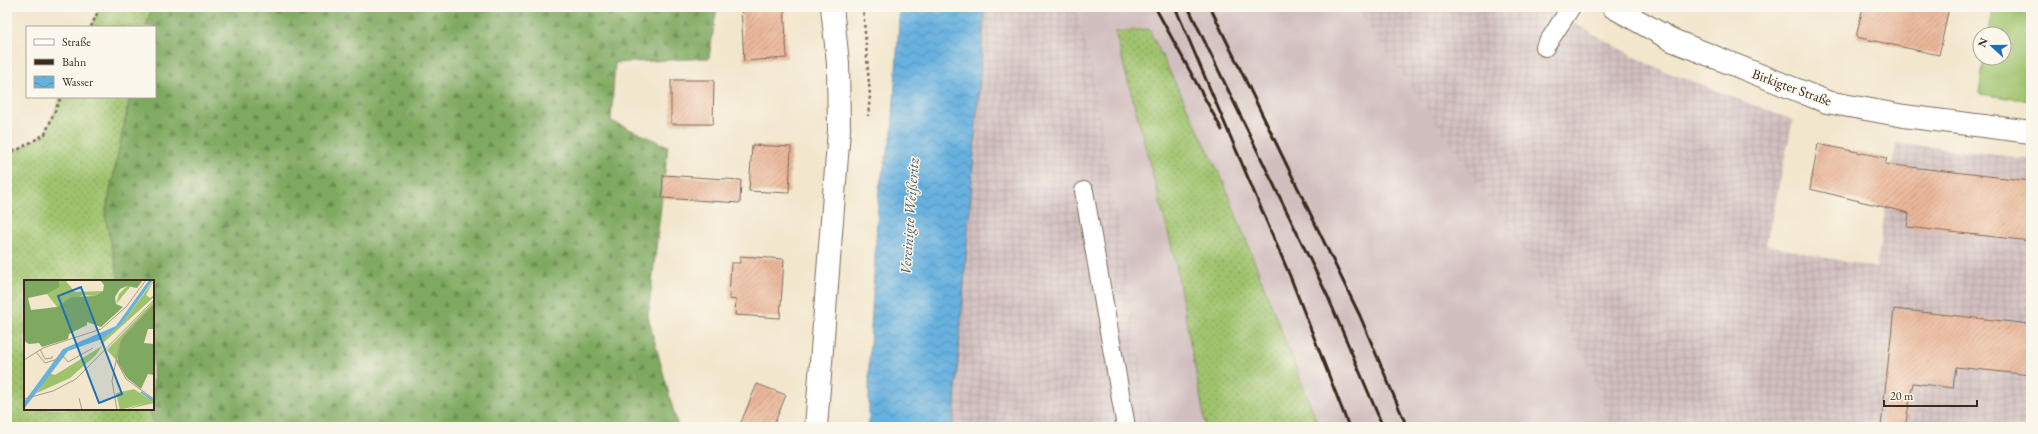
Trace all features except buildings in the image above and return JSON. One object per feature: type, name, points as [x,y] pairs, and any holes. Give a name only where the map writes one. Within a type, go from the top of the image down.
[{"type":"street","points":[[816,427],[839,130],[838,63],[832,7]]},
{"type":"street","name":"Birkigter Straße","points":[[1613,7],[1672,40],[1827,102],[1904,116],[2031,132]]},
{"type":"lane","points":[[1545,47],[1571,7]]},
{"type":"lane","points":[[1084,191],[1126,427]]},
{"type":"path","points":[[91,26],[100,7]]},
{"type":"path","points":[[7,153],[19,149],[45,134],[61,98]]},
{"type":"shaded area","points":[[985,7],[1076,7],[1092,65],[1152,427],[953,427]]},
{"type":"shaded area","points":[[1076,7],[1355,7],[1513,235],[1589,366],[1610,427],[1319,427],[1222,179],[1149,29],[1115,32],[1174,255],[1206,427],[1152,427],[1092,65]]},
{"type":"shaded area","points":[[1355,7],[1554,7],[1572,22],[1652,66],[1793,120],[1766,245],[1876,268],[1896,143],[2031,159],[2031,427],[1610,427],[1589,366],[1513,235]]},
{"type":"green space","points":[[100,7],[152,7],[146,26],[91,26]]},
{"type":"green space","points":[[152,7],[717,7],[709,58],[615,63],[611,121],[668,146],[648,317],[678,427],[154,427],[150,410],[154,410],[154,280],[119,280],[105,215],[130,98],[156,98],[156,26],[146,26]]},
{"type":"green space","points":[[1992,7],[2031,7],[2031,101],[1979,94],[1983,66],[2012,66],[2012,26],[1989,26]]},
{"type":"green space","points":[[1149,29],[1222,179],[1319,427],[1206,427],[1174,255],[1115,32]]},
{"type":"green space","points":[[61,98],[130,98],[105,215],[119,280],[24,280],[24,410],[150,410],[154,427],[7,427],[7,153],[19,149],[45,134]]},
{"type":"water","name":"Vereinigte Weißeritz","points":[[900,7],[985,7],[953,427],[869,427],[869,363],[879,188],[892,133]]},
{"type":"railway","points":[[1155,7],[1222,130]]},
{"type":"railway","points":[[1175,7],[1290,276],[1349,427]]},
{"type":"railway","points":[[1188,7],[1328,297],[1383,427]]},
{"type":"railway","points":[[1210,7],[1360,316],[1407,427]]}]
